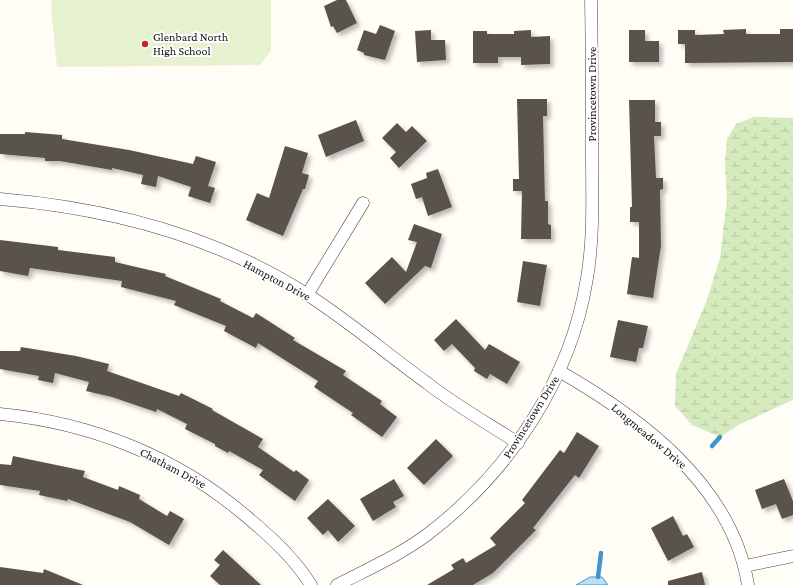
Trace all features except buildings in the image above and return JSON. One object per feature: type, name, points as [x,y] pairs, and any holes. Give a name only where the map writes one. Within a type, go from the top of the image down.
[{"type":"street","name":"Provincetown Drive","points":[[337,585],[383,562],[427,534],[461,506],[499,467],[518,443],[546,398],[559,370],[576,327],[582,304],[591,247],[591,0]]},
{"type":"street","name":"Hampton Drive","points":[[0,199],[85,210],[162,229],[247,262],[307,295],[349,323],[428,384],[518,443]]},
{"type":"street","points":[[307,295],[363,203]]},
{"type":"street","name":"Longmeadow Drive","points":[[559,370],[600,394],[682,460],[715,503],[726,522],[745,566],[748,585]]},
{"type":"street","name":"Chatham Drive","points":[[0,414],[59,423],[84,429],[124,443],[175,466],[218,493],[266,533],[286,552],[311,585]]},
{"type":"street","points":[[745,566],[793,556]]},
{"type":"green space","points":[[52,0],[271,0],[271,51],[260,65],[57,67],[51,8]]},
{"type":"green space","points":[[754,117],[793,118],[793,400],[740,424],[720,437],[692,425],[675,406],[676,374],[707,300],[720,258],[727,199],[725,162],[727,139],[736,124]]},
{"type":"water","points":[[590,577],[602,577],[608,585],[576,585]]},
{"type":"waterway","points":[[712,446],[720,437]]},
{"type":"waterway","points":[[598,577],[601,553]]},
{"type":"place","name":"Glenbard North High School","points":[[145,44]]}]
